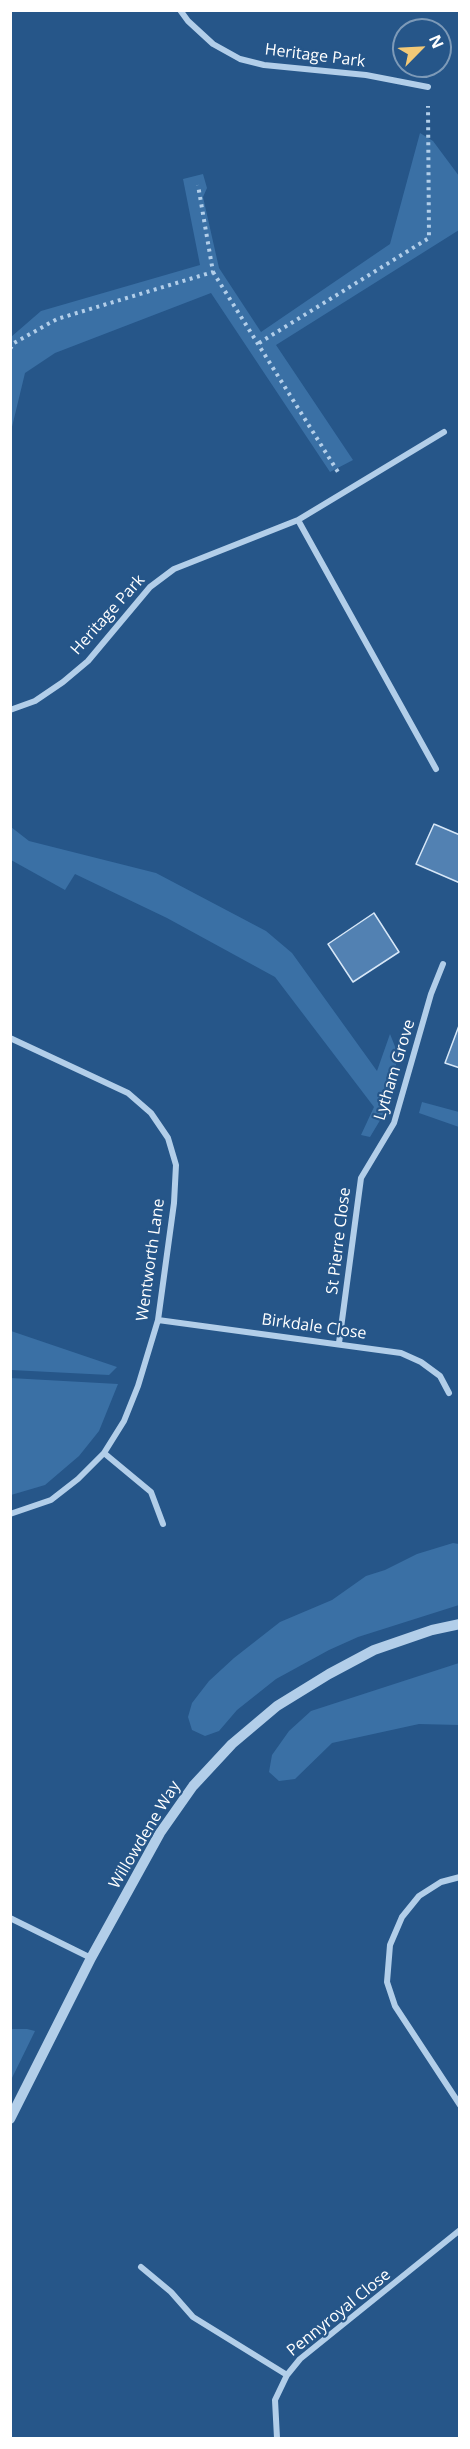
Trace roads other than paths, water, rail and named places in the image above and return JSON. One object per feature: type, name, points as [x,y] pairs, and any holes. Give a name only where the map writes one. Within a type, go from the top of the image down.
[{"type":"street","name":"Heritage Park","points":[[180,10],[188,21],[213,44],[240,59],[264,65],[366,75],[428,87]]},
{"type":"street","name":"Heritage Park","points":[[10,710],[35,700],[63,682],[88,661],[150,587],[174,569],[298,520],[444,432]]},
{"type":"street","points":[[298,520],[436,769]]},
{"type":"street","name":"Lytham Grove","points":[[361,1178],[394,1123],[431,994],[443,964]]},
{"type":"street","name":"Wentworth Lane","points":[[10,1038],[128,1093],[151,1113],[168,1138],[176,1165],[158,1320],[138,1386],[124,1421],[104,1453],[78,1479],[51,1500],[10,1514]]},
{"type":"street","name":"St Pierre Close","points":[[339,1343],[361,1178]]},
{"type":"street","name":"Birkdale Close","points":[[158,1320],[401,1353],[421,1362],[440,1376],[449,1394]]},
{"type":"street","points":[[104,1453],[151,1492],[163,1524]]},
{"type":"street","name":"Willowdene Way","points":[[10,2119],[91,1958],[160,1833],[193,1786],[232,1744],[277,1706],[329,1674],[375,1650],[432,1630],[459,1624]]},
{"type":"street","points":[[459,1877],[441,1882],[419,1896],[402,1917],[390,1945],[387,1982],[395,2006],[459,2106]]},
{"type":"street","points":[[10,1917],[91,1958]]},
{"type":"street","name":"Pennyroyal Close","points":[[277,2439],[275,2400],[287,2375],[300,2359],[459,2230]]},
{"type":"street","points":[[141,2267],[171,2292],[193,2317],[287,2375]]}]
